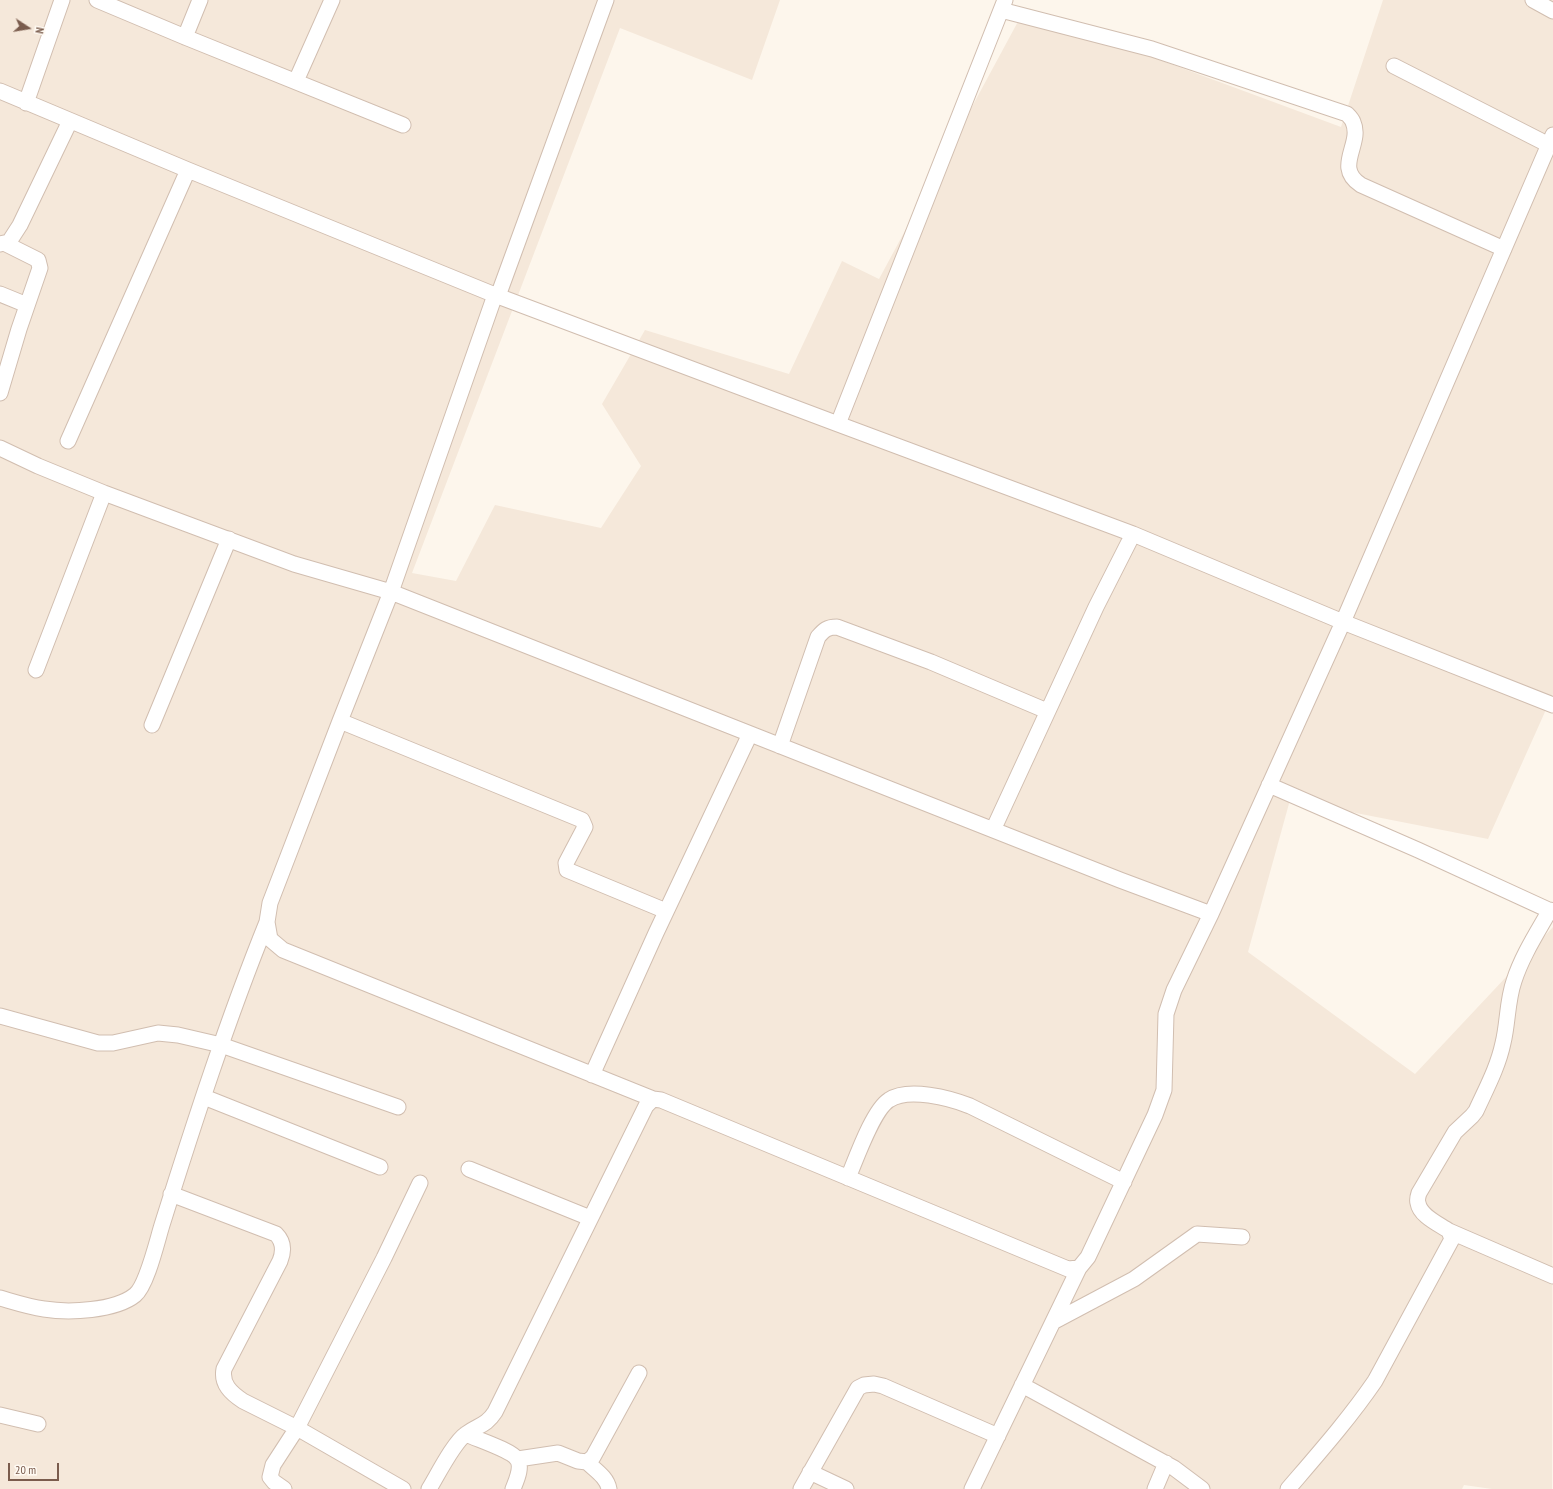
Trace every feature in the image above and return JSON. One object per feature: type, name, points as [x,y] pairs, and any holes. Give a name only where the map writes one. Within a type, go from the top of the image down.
[{"type":"street","points":[[26,102],[62,0]]},
{"type":"street","points":[[97,0],[403,125]]},
{"type":"street","points":[[185,37],[200,0]]},
{"type":"street","points":[[296,82],[332,0]]},
{"type":"street","points":[[0,1298],[42,1309],[60,1311],[100,1308],[120,1303],[135,1295],[145,1280],[171,1194],[241,986],[267,922],[270,904],[391,592],[496,296],[606,0]]},
{"type":"street","points":[[1533,0],[1553,11]]},
{"type":"street","points":[[838,424],[1003,5],[1152,48],[1347,114],[1353,122],[1354,136],[1349,160],[1349,174],[1354,181],[1361,186],[1504,249]]},
{"type":"street","points":[[972,1489],[1079,1268],[1088,1257],[1155,1115],[1164,1090],[1166,1014],[1174,990],[1343,622],[1551,140],[1394,66]]},
{"type":"street","points":[[0,91],[496,296],[1133,534],[1343,622],[1553,705]]},
{"type":"street","points":[[3,244],[12,239],[20,225],[70,121]]},
{"type":"street","points":[[68,441],[188,170]]},
{"type":"street","points":[[0,393],[40,268],[38,260],[3,244]]},
{"type":"street","points":[[0,294],[27,305]]},
{"type":"street","points":[[0,448],[38,466],[104,493],[294,564],[391,592],[993,830],[1210,914]]},
{"type":"street","points":[[36,670],[104,493]]},
{"type":"street","points":[[993,830],[1096,607],[1133,534]]},
{"type":"street","points":[[152,725],[230,540]]},
{"type":"street","points":[[780,746],[818,637],[823,630],[829,627],[837,627],[924,660],[1047,711]]},
{"type":"street","points":[[340,721],[582,820],[585,827],[566,863],[566,870],[666,911]]},
{"type":"street","points":[[592,1075],[666,911],[750,734]]},
{"type":"street","points":[[1269,785],[1551,911],[1526,952],[1514,981],[1507,1008],[1504,1042],[1479,1104],[1472,1116],[1455,1132],[1419,1193],[1418,1202],[1425,1215],[1449,1231],[1553,1276]]},
{"type":"street","points":[[267,922],[270,939],[283,950],[592,1075],[653,1099],[661,1100],[1068,1269],[1079,1268]]},
{"type":"street","points":[[0,1016],[98,1043],[120,1042],[158,1033],[178,1035],[221,1045],[398,1107]]},
{"type":"street","points":[[848,1178],[876,1116],[888,1100],[895,1096],[909,1094],[951,1098],[1124,1182]]},
{"type":"street","points":[[204,1097],[380,1168]]},
{"type":"street","points":[[429,1489],[458,1442],[466,1434],[489,1421],[495,1412],[646,1106],[653,1099]]},
{"type":"street","points":[[469,1169],[590,1218]]},
{"type":"street","points":[[284,1489],[270,1477],[279,1454],[297,1428],[384,1258],[420,1183]]},
{"type":"street","points":[[171,1194],[276,1234],[280,1238],[283,1247],[283,1254],[280,1261],[224,1369],[222,1377],[224,1383],[235,1396],[297,1428],[403,1489]]},
{"type":"street","points":[[1288,1489],[1364,1397],[1375,1381],[1452,1238],[1449,1231]]},
{"type":"street","points":[[1053,1322],[1134,1279],[1197,1234],[1242,1237]]},
{"type":"street","points":[[587,1462],[593,1457],[639,1373]]},
{"type":"street","points":[[801,1489],[848,1403],[858,1388],[864,1385],[874,1384],[883,1386],[998,1436]]},
{"type":"street","points":[[1022,1385],[1166,1463],[1202,1489]]},
{"type":"street","points":[[0,1415],[38,1424]]},
{"type":"street","points":[[466,1434],[510,1453],[518,1459],[558,1453],[578,1461],[587,1462],[604,1478],[609,1489]]},
{"type":"street","points":[[513,1489],[519,1469],[518,1459]]},
{"type":"street","points":[[1155,1489],[1166,1463]]},
{"type":"street","points":[[810,1472],[846,1489]]},
{"type":"shaded area","points":[[0,0],[780,0],[752,80],[620,28],[412,573],[456,581],[495,505],[601,528],[641,466],[602,404],[645,330],[789,374],[842,261],[879,279],[1021,16],[1144,54],[1341,127],[1383,0],[1553,0],[1553,694],[1488,839],[1290,800],[1248,952],[1415,1074],[1553,927],[1552,1489],[1492,1489],[1464,1485],[1462,1489],[0,1489]]}]
